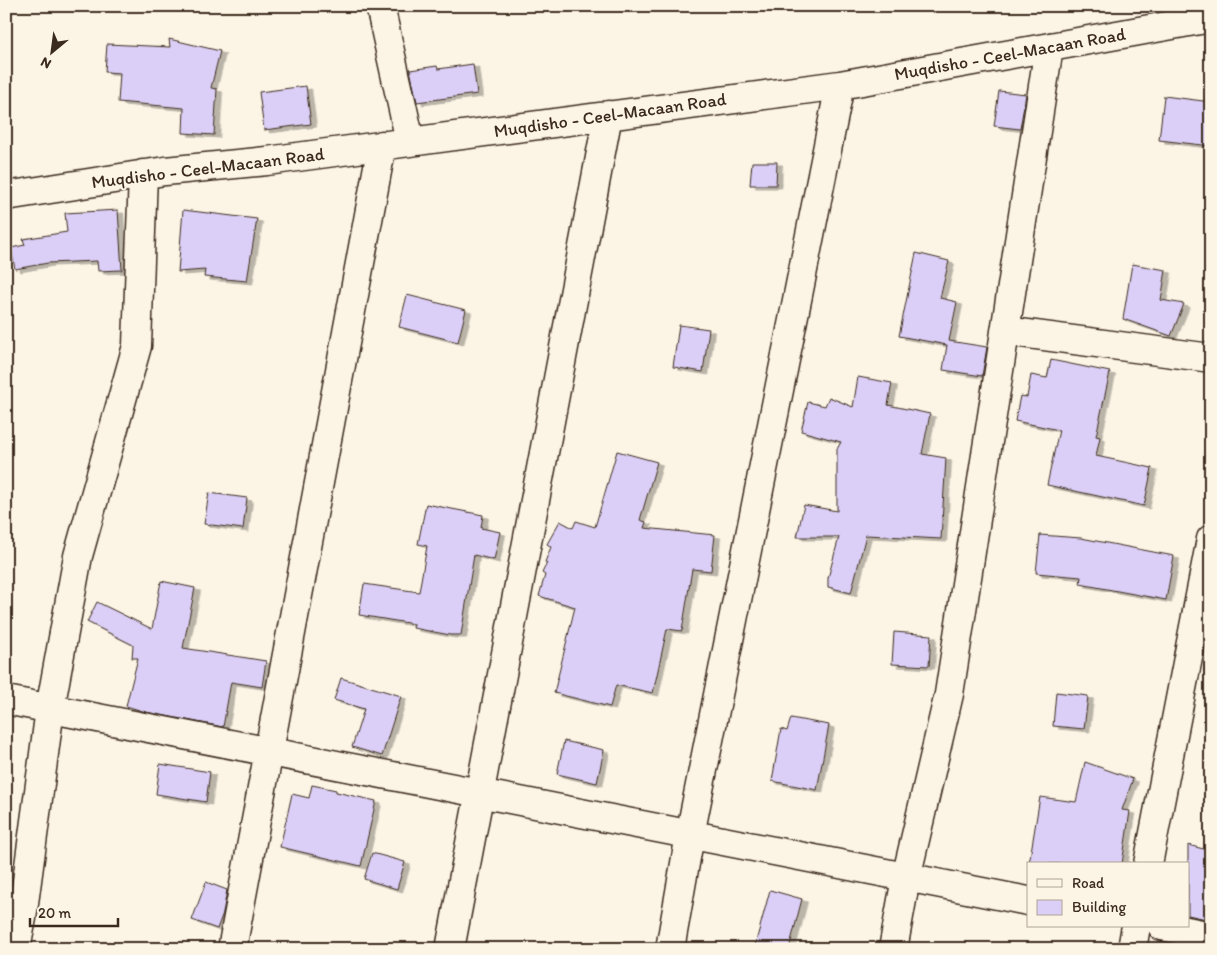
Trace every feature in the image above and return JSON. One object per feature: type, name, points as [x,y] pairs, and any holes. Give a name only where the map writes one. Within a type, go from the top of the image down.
[{"type":"street","points":[[380,6],[410,142]]},
{"type":"street","name":"Muqdisho - Ceel-Macaan Road","points":[[8,194],[165,170],[267,161],[840,85],[1211,18]]},
{"type":"street","points":[[893,949],[906,878],[949,694],[1050,47]]},
{"type":"street","points":[[670,949],[690,835],[840,85]]},
{"type":"street","points":[[450,949],[608,116]]},
{"type":"street","points":[[232,949],[382,145]]},
{"type":"street","points":[[16,949],[22,918],[50,709],[78,556],[137,346],[143,174]]},
{"type":"street","points":[[1005,331],[1211,358]]},
{"type":"street","points":[[1148,862],[1211,539]]},
{"type":"street","points":[[6,700],[1027,901]]},
{"type":"street","points":[[1132,949],[1136,928]]},
{"type":"street","points":[[1172,928],[1211,936]]},
{"type":"building","points":[[169,39],[220,51],[211,88],[217,89],[214,135],[183,133],[184,108],[118,102],[120,73],[105,72],[107,44],[170,47]]},
{"type":"building","points":[[473,64],[477,94],[417,102],[410,70],[437,66],[438,69]]},
{"type":"building","points":[[306,86],[311,124],[264,130],[259,92]]},
{"type":"building","points":[[999,91],[1026,94],[1020,129],[994,126]]},
{"type":"building","points":[[1164,96],[1211,102],[1211,146],[1159,140]]},
{"type":"building","points":[[752,162],[777,162],[776,185],[750,185]]},
{"type":"building","points":[[118,210],[122,270],[98,271],[97,261],[48,263],[15,269],[11,248],[25,245],[23,239],[67,232],[65,213]]},
{"type":"building","points":[[183,210],[257,219],[247,281],[204,277],[205,270],[178,272]]},
{"type":"building","points":[[916,253],[949,261],[940,298],[957,302],[949,341],[987,347],[982,376],[943,370],[947,345],[899,336]]},
{"type":"building","points":[[1132,264],[1166,270],[1161,300],[1184,304],[1171,336],[1123,319]]},
{"type":"building","points":[[407,295],[466,310],[458,342],[399,327]]},
{"type":"building","points":[[679,325],[709,329],[703,372],[673,367]]},
{"type":"building","points":[[1051,360],[1110,372],[1096,436],[1100,437],[1096,456],[1152,468],[1144,506],[1047,485],[1059,430],[1015,421],[1020,396],[1027,397],[1031,375],[1047,378]]},
{"type":"building","points":[[858,377],[892,383],[888,405],[930,414],[922,454],[946,458],[941,539],[866,535],[851,593],[828,587],[828,578],[839,537],[797,537],[804,505],[837,511],[837,449],[841,442],[801,431],[808,402],[825,406],[829,397],[853,407]]},
{"type":"building","points":[[617,451],[657,462],[640,520],[646,522],[644,528],[715,535],[711,571],[692,569],[682,631],[667,629],[653,693],[616,685],[610,707],[554,693],[575,607],[539,596],[545,575],[542,573],[551,547],[547,544],[560,521],[573,528],[576,521],[595,527]]},
{"type":"building","points":[[209,493],[247,498],[243,529],[204,524]]},
{"type":"building","points":[[426,504],[483,515],[481,528],[500,532],[494,560],[474,555],[461,635],[450,635],[413,628],[414,624],[359,615],[364,584],[419,592],[427,546],[418,544]]},
{"type":"building","points":[[1040,535],[1081,538],[1174,556],[1166,600],[1080,584],[1081,577],[1036,573]]},
{"type":"building","points":[[161,581],[195,588],[183,648],[266,661],[262,687],[231,682],[223,727],[146,712],[126,706],[138,658],[132,658],[133,645],[87,622],[97,602],[152,629]]},
{"type":"building","points":[[894,632],[931,635],[929,666],[892,664]]},
{"type":"building","points":[[341,678],[401,696],[382,756],[352,747],[364,709],[334,700]]},
{"type":"building","points":[[1056,692],[1088,696],[1084,729],[1053,726]]},
{"type":"building","points":[[791,718],[829,725],[817,790],[772,781],[781,729],[787,731]]},
{"type":"building","points":[[564,741],[604,750],[597,783],[557,774]]},
{"type":"building","points":[[1085,762],[1133,779],[1122,810],[1130,811],[1122,862],[1029,862],[1040,797],[1076,802]]},
{"type":"building","points":[[160,764],[210,772],[206,802],[156,794]]},
{"type":"building","points":[[312,785],[376,801],[361,866],[280,847],[292,794],[309,798]]},
{"type":"building","points":[[1188,845],[1211,851],[1211,920],[1190,915],[1190,862],[1188,862]]},
{"type":"building","points":[[372,853],[405,862],[397,889],[364,879]]},
{"type":"building","points":[[206,882],[227,890],[223,913],[217,929],[192,920]]},
{"type":"building","points":[[770,890],[802,899],[789,949],[754,949]]}]
